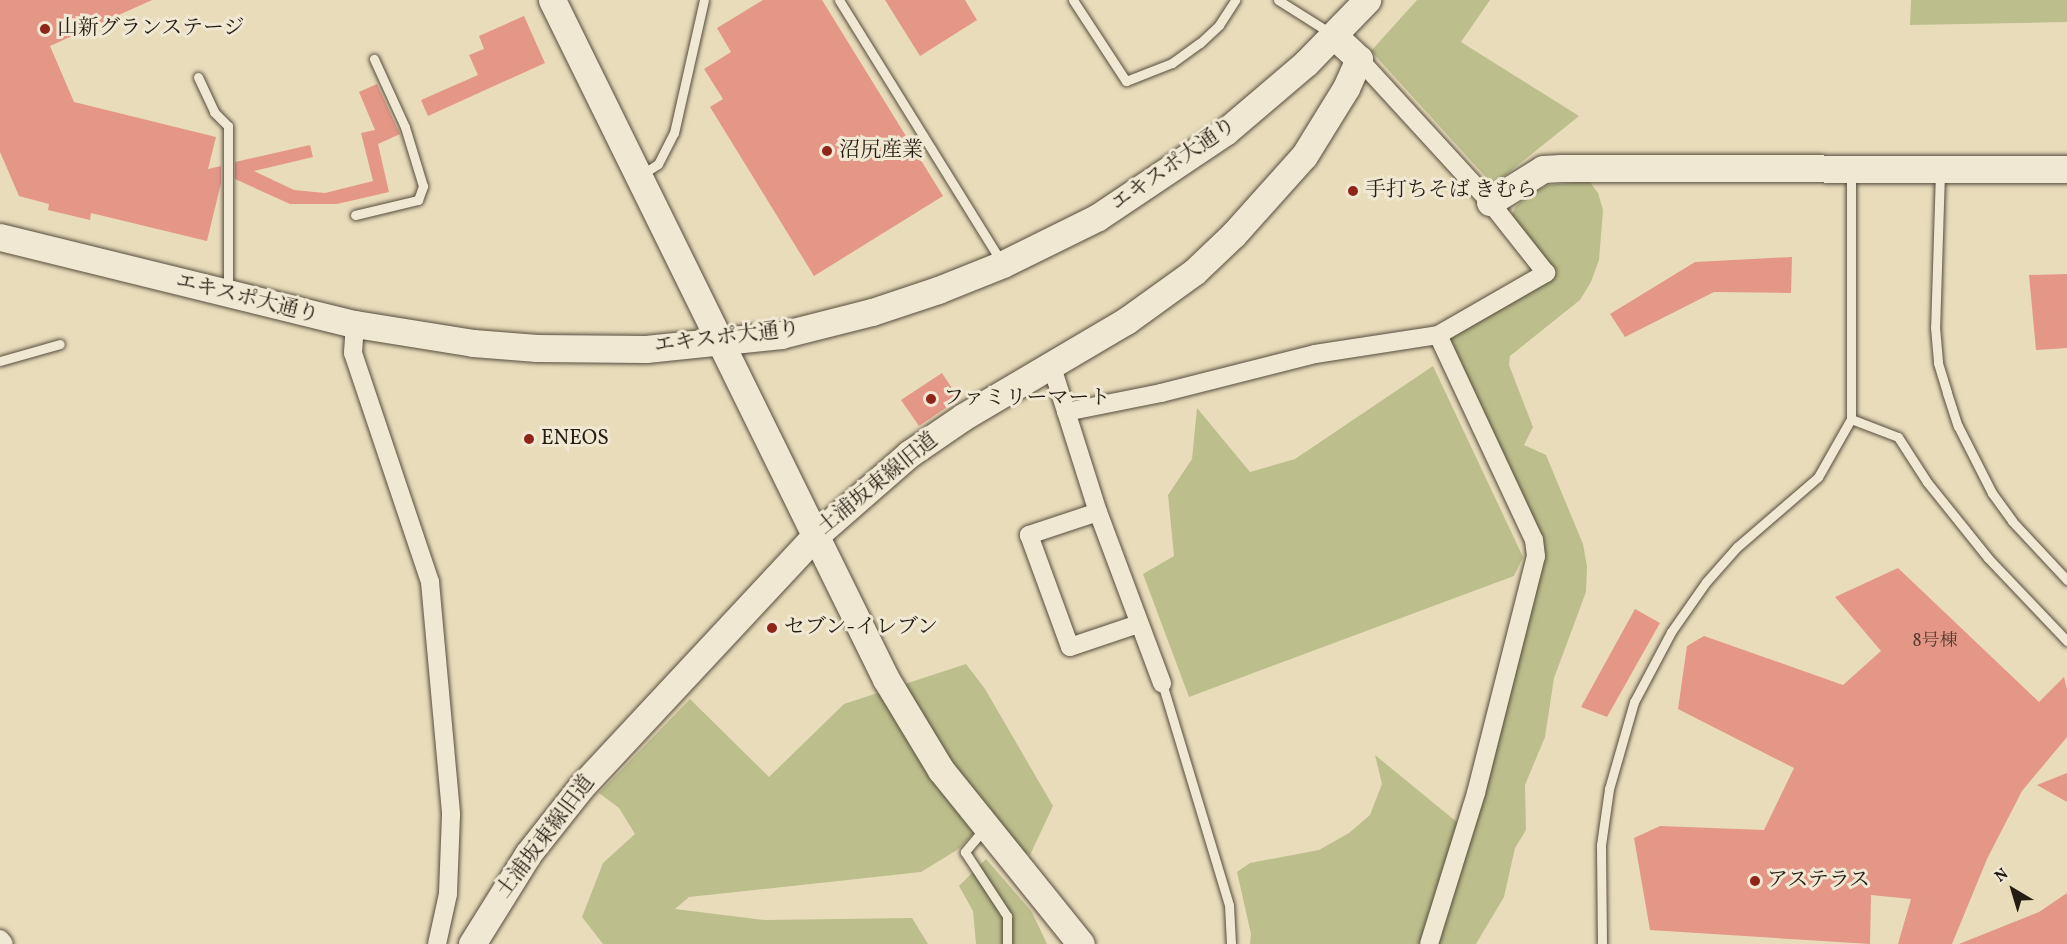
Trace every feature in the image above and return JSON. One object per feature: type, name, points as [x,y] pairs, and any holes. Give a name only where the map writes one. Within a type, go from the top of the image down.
[{"type":"street","points":[[552,0],[641,175],[814,536],[909,721],[985,828],[1081,944]]},
{"type":"street","name":"エキスポ大通り","points":[[0,237],[228,295],[355,324],[473,343],[537,348],[646,349],[723,343],[781,335],[872,312],[1003,264],[1098,217],[1167,174],[1226,132],[1334,36],[1367,0]]},
{"type":"street","points":[[1066,412],[1161,393],[1315,354],[1438,335],[1546,273],[1490,202],[1359,59],[1334,36]]},
{"type":"street","name":"土浦坂東線旧道","points":[[472,944],[528,854],[581,787],[814,536],[909,454],[1162,295],[1233,235],[1304,156],[1335,109],[1359,59]]},
{"type":"street","points":[[1490,202],[1543,169],[1552,168],[2067,169]]},
{"type":"street","points":[[355,324],[353,353],[430,582],[451,814],[448,894],[437,944]]},
{"type":"street","points":[[1429,944],[1476,793],[1536,556],[1534,540],[1438,335]]},
{"type":"street","points":[[1051,364],[1098,512],[1162,683]]},
{"type":"street","points":[[1098,512],[1029,535],[1070,647],[1138,624]]},
{"type":"street","points":[[0,939],[4,944]]},
{"type":"lane","points":[[641,175],[658,164],[674,133],[704,0]]},
{"type":"lane","points":[[838,0],[1003,264]]},
{"type":"lane","points":[[1073,0],[1126,81],[1172,63],[1200,44],[1220,26],[1235,0]]},
{"type":"lane","points":[[1278,0],[1334,36]]},
{"type":"lane","points":[[356,215],[418,200],[423,186],[405,127],[374,59]]},
{"type":"lane","points":[[198,77],[214,112],[228,126],[228,295]]},
{"type":"lane","points":[[1602,944],[1601,845],[1607,801],[1638,693],[1671,632],[1706,582],[1737,547],[1818,477],[1851,419],[1851,169]]},
{"type":"lane","points":[[1940,169],[1935,327],[1941,373],[1958,426],[1992,494],[2012,521],[2067,580]]},
{"type":"lane","points":[[0,361],[60,344]]},
{"type":"lane","points":[[1851,419],[1898,436],[1927,482],[1988,558],[2067,641]]},
{"type":"lane","points":[[1162,683],[1226,893],[1231,944]]},
{"type":"lane","points":[[985,828],[965,852],[1007,916],[1007,944]]},
{"type":"green space","points":[[1417,0],[1490,0],[1461,42],[1579,116],[1493,185],[1371,51]]},
{"type":"green space","points":[[1911,0],[2067,0],[2067,22],[1910,25]]},
{"type":"green space","points":[[1589,181],[1598,193],[1603,210],[1599,260],[1591,282],[1580,300],[1510,356],[1509,365],[1533,427],[1524,445],[1546,455],[1583,544],[1587,566],[1586,592],[1554,678],[1545,737],[1525,785],[1526,830],[1515,848],[1504,897],[1476,944],[1250,944],[1251,934],[1237,872],[1250,863],[1319,850],[1349,833],[1370,815],[1382,784],[1375,755],[1469,832],[1542,558],[1449,344],[1451,336],[1555,274],[1511,218],[1515,207],[1535,191],[1549,185]]},
{"type":"green space","points":[[1433,366],[1523,557],[1514,576],[1189,697],[1143,574],[1174,556],[1168,495],[1192,459],[1197,408],[1250,472],[1295,459]]},
{"type":"green space","points":[[966,664],[985,689],[1053,806],[1030,855],[1016,848],[990,817],[957,850],[921,872],[689,897],[675,909],[765,920],[912,918],[928,944],[603,944],[582,917],[603,863],[635,834],[619,808],[599,793],[690,699],[769,777],[844,704]]},
{"type":"green space","points":[[986,859],[1032,912],[1047,944],[976,944],[973,911],[959,886]]},
{"type":"building","points":[[0,0],[152,0],[50,46],[74,102],[216,137],[208,169],[221,166],[221,183],[207,241],[91,213],[90,220],[48,210],[49,204],[19,196],[0,152]]},
{"type":"building","name":"沼尻産業","points":[[763,0],[822,0],[943,196],[814,276],[710,107],[723,99],[704,69],[731,52],[717,28]]},
{"type":"building","points":[[885,0],[965,0],[977,20],[920,56]]},
{"type":"building","points":[[524,16],[545,63],[428,116],[421,100],[478,75],[469,55],[484,49],[479,36]]},
{"type":"building","points":[[377,84],[400,134],[378,144],[389,192],[337,204],[290,204],[235,179],[235,162],[310,145],[313,157],[254,171],[294,190],[325,193],[373,181],[361,133],[375,130],[359,92]]},
{"type":"building","points":[[1792,257],[1791,293],[1714,292],[1625,337],[1610,314],[1695,262]]},
{"type":"building","points":[[2067,274],[2067,348],[2036,350],[2029,275]]},
{"type":"building","points":[[942,373],[959,399],[919,426],[901,400]]},
{"type":"building","points":[[1898,568],[2039,702],[2064,677],[2067,689],[2067,737],[2022,791],[1987,859],[1952,944],[1898,944],[1911,899],[1871,895],[1870,944],[1650,930],[1634,838],[1660,826],[1764,830],[1794,768],[1678,709],[1687,646],[1704,636],[1843,685],[1881,651],[1835,597]]},
{"type":"building","points":[[1635,609],[1660,623],[1607,717],[1581,707]]},
{"type":"building","points":[[2067,773],[2067,802],[2037,785]]},
{"type":"building","points":[[2067,893],[2067,944],[1959,944],[2039,912]]},
{"type":"place","name":"山新グランステージ","points":[[45,29]]},
{"type":"place","name":"沼尻産業","points":[[827,151]]},
{"type":"place","name":"手打ちそば きむら","points":[[1353,191]]},
{"type":"place","name":"ファミリーマート","points":[[931,399]]},
{"type":"place","name":"ENEOS","points":[[529,439]]},
{"type":"place","name":"セブン-イレブン","points":[[772,628]]},
{"type":"place","name":"アステラス","points":[[1755,881]]}]
